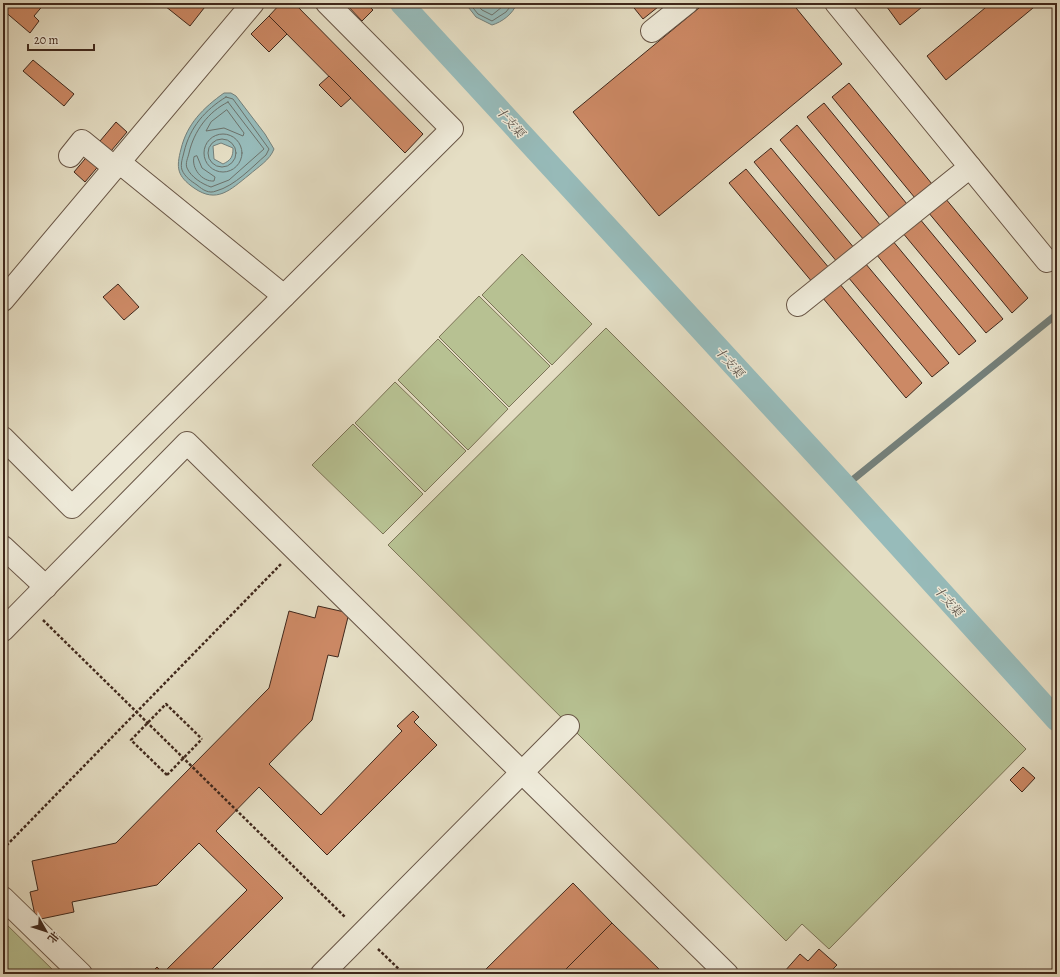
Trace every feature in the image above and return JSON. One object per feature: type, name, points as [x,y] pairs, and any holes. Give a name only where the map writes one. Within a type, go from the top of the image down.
[{"type":"lane","points":[[3,300],[253,3]]},
{"type":"lane","points":[[3,438],[72,507],[452,129],[327,3]]},
{"type":"lane","points":[[652,31],[687,3]]},
{"type":"lane","points":[[836,3],[1047,261]]},
{"type":"lane","points":[[70,156],[82,141],[117,165],[284,296]]},
{"type":"lane","points":[[798,305],[970,167]]},
{"type":"lane","points":[[6,623],[46,588],[187,443],[727,974]]},
{"type":"lane","points":[[3,547],[46,588]]},
{"type":"lane","points":[[322,974],[568,726]]},
{"type":"lane","points":[[3,898],[81,974]]},
{"type":"path","points":[[3,849],[295,549]]},
{"type":"path","points":[[28,605],[404,974]]},
{"type":"path","points":[[166,704],[202,739],[168,775],[131,740],[148,723],[166,704]]},
{"type":"green space","points":[[522,254],[592,324],[552,365],[482,295]]},
{"type":"green space","points":[[479,296],[550,366],[509,407],[439,337]]},
{"type":"green space","points":[[606,328],[1026,749],[829,949],[802,924],[786,941],[388,545]]},
{"type":"green space","points":[[438,339],[508,409],[468,450],[398,380]]},
{"type":"green space","points":[[395,382],[466,451],[425,492],[355,423]]},
{"type":"green space","points":[[353,424],[423,494],[383,534],[312,465]]},
{"type":"green space","points":[[3,921],[57,974],[3,974]]},
{"type":"water","points":[[465,3],[517,3],[513,11],[507,17],[492,25],[476,17]]},
{"type":"water","points":[[224,93],[231,93],[236,96],[265,134],[274,149],[267,160],[236,186],[223,193],[210,195],[202,193],[188,184],[181,175],[178,167],[181,149],[187,132],[197,117]],"holes":[[[221,143],[233,148],[233,154],[230,160],[226,163],[223,164],[214,159],[213,146]]]},
{"type":"building","points":[[4,3],[45,3],[34,16],[39,21],[30,33],[3,10]]},
{"type":"building","points":[[167,3],[208,3],[190,26],[165,6]]},
{"type":"building","points":[[281,3],[294,3],[423,134],[405,153],[269,16]]},
{"type":"building","points":[[345,3],[366,3],[373,10],[362,21]]},
{"type":"building","points":[[630,3],[663,3],[643,19]]},
{"type":"building","points":[[705,3],[792,3],[842,64],[659,216],[573,112]]},
{"type":"building","points":[[884,3],[927,3],[900,25]]},
{"type":"building","points":[[991,3],[1039,3],[946,80],[927,56]]},
{"type":"building","points":[[269,16],[287,34],[269,52],[251,34]]},
{"type":"building","points":[[33,60],[74,94],[64,106],[23,71]]},
{"type":"building","points":[[329,76],[351,98],[341,107],[319,85]]},
{"type":"building","points":[[849,83],[932,184],[915,198],[832,97]]},
{"type":"building","points":[[824,103],[907,204],[890,218],[807,117]]},
{"type":"building","points":[[116,122],[127,132],[85,182],[74,172]]},
{"type":"building","points":[[797,125],[881,226],[864,240],[780,140]]},
{"type":"building","points":[[771,148],[855,249],[838,263],[754,162]]},
{"type":"building","points":[[746,169],[830,269],[813,283],[729,183]]},
{"type":"building","points":[[945,198],[1028,298],[1012,313],[928,212]]},
{"type":"building","points":[[919,218],[1003,319],[986,333],[902,232]]},
{"type":"building","points":[[892,240],[976,341],[959,355],[876,254]]},
{"type":"building","points":[[865,263],[949,363],[932,377],[848,277]]},
{"type":"building","points":[[839,283],[922,383],[906,398],[822,297]]},
{"type":"building","points":[[118,284],[139,307],[124,320],[103,297]]},
{"type":"building","points":[[318,606],[349,613],[338,657],[328,655],[312,720],[269,764],[321,815],[402,731],[397,726],[413,711],[419,717],[414,722],[437,745],[327,855],[259,787],[216,831],[283,898],[207,974],[150,974],[157,967],[163,973],[247,890],[199,843],[157,885],[72,902],[74,912],[36,920],[30,892],[38,890],[32,861],[116,843],[269,688],[289,611],[315,618]]},
{"type":"building","points":[[1023,767],[1035,778],[1022,792],[1010,780]]},
{"type":"building","points":[[573,883],[612,923],[561,974],[481,974]]},
{"type":"building","points":[[612,923],[664,974],[561,974]]},
{"type":"building","points":[[819,949],[837,965],[828,974],[786,974],[784,972],[800,954],[808,961]]},
{"type":"waterway","name":"十支渠","points":[[401,3],[845,486],[1057,720]]},
{"type":"waterway","points":[[845,486],[1057,314]]}]
